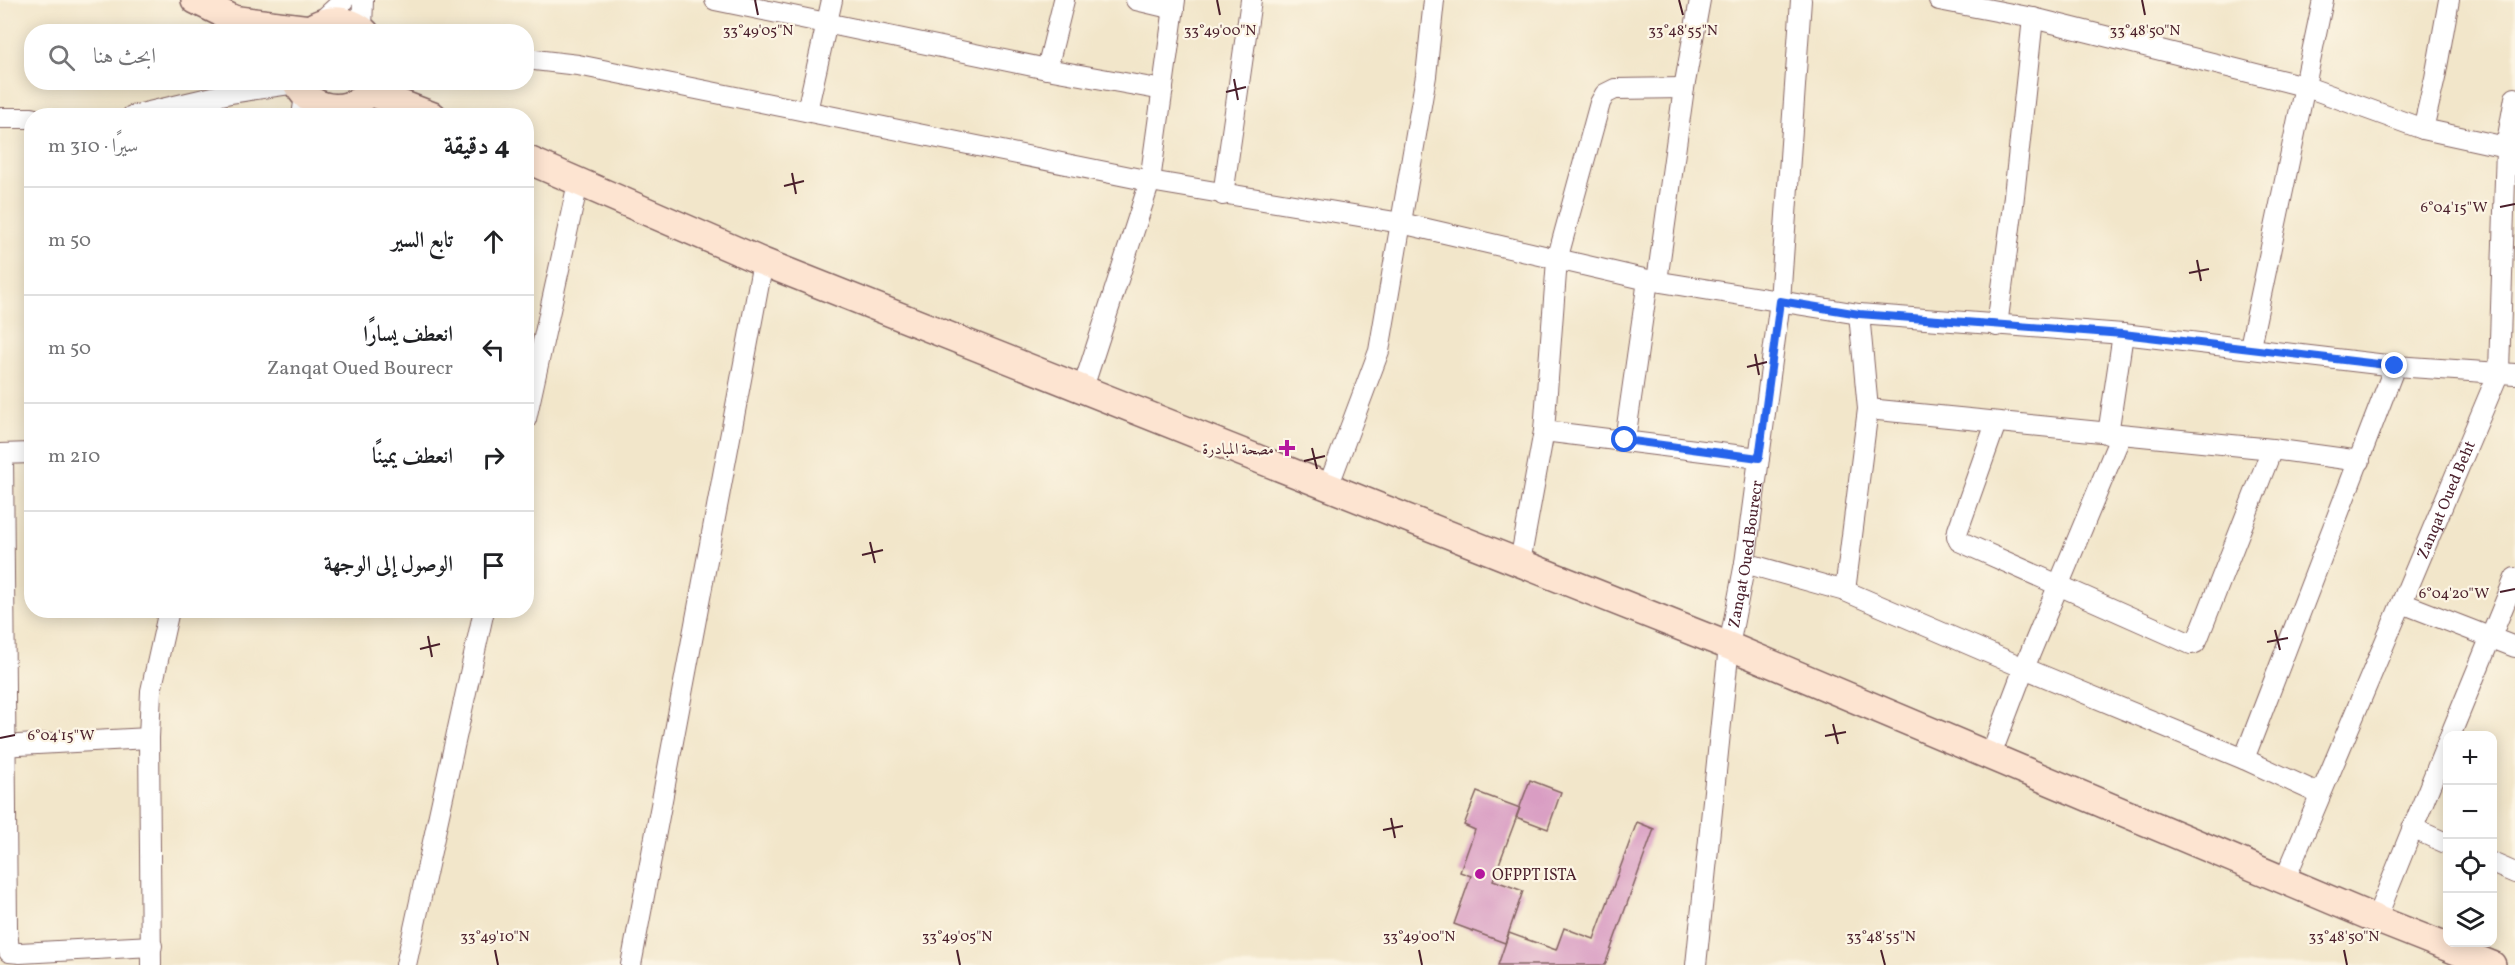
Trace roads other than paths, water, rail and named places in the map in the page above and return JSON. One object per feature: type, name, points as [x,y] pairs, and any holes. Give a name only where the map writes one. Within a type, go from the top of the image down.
[{"type":"street","points":[[195,0],[242,24]]},
{"type":"street","points":[[317,24],[344,0]]},
{"type":"street","points":[[363,0],[363,24]]},
{"type":"street","points":[[715,0],[1047,69],[1163,90]]},
{"type":"street","points":[[807,111],[832,0]]},
{"type":"street","points":[[1047,69],[1064,0]]},
{"type":"street","points":[[1083,388],[1150,181],[1163,90],[1174,4],[1136,0]]},
{"type":"street","points":[[1224,195],[1251,0]]},
{"type":"street","points":[[1328,487],[1379,351],[1426,76],[1434,0]]},
{"type":"street","points":[[1625,440],[1700,0]]},
{"type":"street","name":"Zanqat Oued Bourecr","points":[[1696,965],[1730,646],[1745,563],[1780,301],[1801,0]]},
{"type":"street","points":[[1939,0],[2033,18],[2304,86],[2423,129],[2506,147]]},
{"type":"street","points":[[2250,347],[2323,0]]},
{"type":"street","points":[[2423,129],[2449,0]]},
{"type":"street","points":[[1997,326],[2013,205],[2033,18]]},
{"type":"street","points":[[231,19],[276,24]]},
{"type":"street","points":[[327,24],[342,20],[350,24]]},
{"type":"street","points":[[534,61],[578,65],[1224,195],[1401,223],[1652,280],[1859,314],[2123,334],[2250,347],[2395,366],[2507,373]]},
{"type":"street","points":[[1520,562],[1544,431],[1557,260],[1600,103],[1605,94],[1615,89],[1684,88]]},
{"type":"street","points":[[230,93],[235,90]]},
{"type":"street","points":[[342,108],[352,105],[372,90]]},
{"type":"street","points":[[384,90],[418,108]]},
{"type":"street","points":[[166,108],[230,93],[300,94],[323,108]]},
{"type":"street","name":"Zanqat Oued Beht","points":[[2285,879],[2402,603],[2507,373],[2509,272],[2506,147],[2515,98]]},
{"type":"street","points":[[0,118],[24,118]]},
{"type":"street","points":[[534,163],[763,262],[1730,646],[2376,919],[2488,964]]},
{"type":"street","points":[[534,383],[578,183]]},
{"type":"street","points":[[631,965],[763,262]]},
{"type":"street","points":[[1845,591],[1868,409],[1859,314]]},
{"type":"street","points":[[1991,755],[2115,434],[2123,334]]},
{"type":"street","points":[[2244,759],[2395,366]]},
{"type":"street","points":[[1868,409],[2272,449],[2360,461]]},
{"type":"street","points":[[1996,423],[1957,536],[1964,544],[2191,644],[2195,643],[2272,449]]},
{"type":"street","points":[[1544,431],[1759,458]]},
{"type":"street","points":[[24,453],[2,453],[2,746],[7,928],[5,952],[151,955],[149,738],[151,691],[167,618]]},
{"type":"street","points":[[1745,563],[1845,591],[2244,759],[2320,794]]},
{"type":"street","points":[[2452,731],[2515,578]]},
{"type":"street","points":[[2402,603],[2515,647]]},
{"type":"street","points":[[406,965],[482,618]]},
{"type":"street","points":[[2,746],[149,738]]},
{"type":"street","points":[[2376,919],[2443,753]]},
{"type":"street","points":[[2412,828],[2443,842]]},
{"type":"street","points":[[2497,865],[2515,873]]},
{"type":"place","name":"مصحة المبادرة","points":[[1287,448]]},
{"type":"place","name":"OFPPT ISTA","points":[[1480,874]]}]
